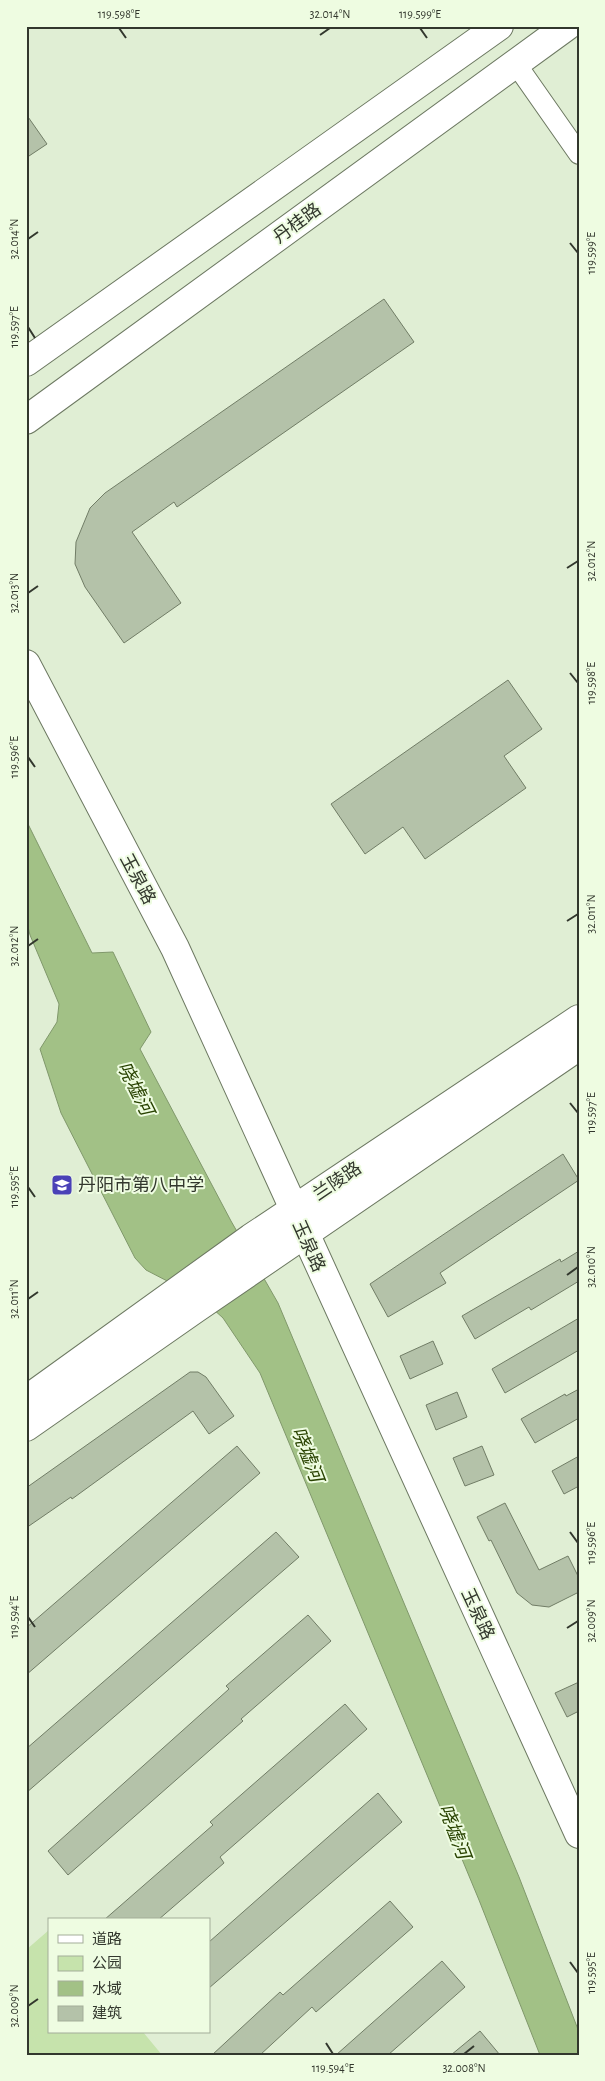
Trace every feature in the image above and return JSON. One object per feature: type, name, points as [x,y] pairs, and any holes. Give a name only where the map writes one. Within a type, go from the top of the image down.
[{"type":"street","points":[[26,362],[499,26]]},
{"type":"street","name":"丹桂路","points":[[26,420],[567,26]]},
{"type":"street","points":[[516,64],[579,154]]},
{"type":"street","name":"玉泉路","points":[[26,664],[175,948],[579,1834]]},
{"type":"street","name":"兰陵路","points":[[26,1400],[185,1302],[268,1258],[299,1222],[579,1019]]},
{"type":"street","name":"兰陵路","points":[[26,1427],[185,1302],[251,1238],[299,1222],[579,1046]]},
{"type":"green space","points":[[48,1931],[48,2034],[145,2034],[162,2055],[26,2055],[26,1950]]},
{"type":"water","name":"哓墟河","points":[[26,820],[92,953],[113,952],[151,1032],[140,1049],[231,1221],[278,1303],[519,1877],[579,2032],[579,2055],[540,2055],[479,1900],[260,1373],[223,1318],[202,1299],[146,1270],[135,1258],[61,1113],[40,1049],[57,1022],[59,1004],[30,935],[26,919]]},
{"type":"building","points":[[26,114],[47,144],[26,158]]},
{"type":"building","points":[[384,299],[414,342],[177,507],[174,502],[132,532],[181,603],[124,643],[85,587],[75,564],[76,542],[90,508],[105,493]]},
{"type":"building","points":[[508,680],[542,729],[504,756],[526,788],[425,859],[403,827],[365,854],[331,804]]},
{"type":"building","points":[[563,1154],[579,1180],[440,1273],[446,1283],[388,1317],[370,1284]]},
{"type":"building","points":[[579,1251],[579,1281],[531,1310],[529,1307],[475,1339],[462,1316],[560,1259],[561,1262]]},
{"type":"building","points":[[579,1318],[579,1350],[505,1393],[492,1369]]},
{"type":"building","points":[[433,1341],[443,1364],[410,1379],[400,1356]]},
{"type":"building","points":[[190,1372],[198,1372],[206,1377],[234,1416],[209,1434],[193,1411],[72,1499],[71,1497],[26,1528],[26,1488]]},
{"type":"building","points":[[579,1389],[579,1418],[535,1443],[521,1419],[565,1394],[566,1396]]},
{"type":"building","points":[[457,1392],[467,1417],[436,1430],[426,1405]]},
{"type":"building","points":[[237,1446],[260,1473],[26,1675],[26,1628]]},
{"type":"building","points":[[482,1446],[494,1475],[465,1486],[453,1458]]},
{"type":"building","points":[[579,1456],[579,1486],[564,1494],[552,1471]]},
{"type":"building","points":[[505,1503],[539,1570],[568,1556],[579,1578],[579,1592],[549,1607],[532,1605],[517,1593],[491,1540],[489,1541],[477,1517]]},
{"type":"building","points":[[276,1532],[299,1557],[26,1793],[26,1749]]},
{"type":"building","points":[[308,1615],[331,1641],[241,1719],[243,1721],[68,1875],[48,1851],[229,1689],[226,1686]]},
{"type":"building","points":[[579,1682],[579,1711],[567,1717],[555,1693]]},
{"type":"building","points":[[345,1704],[367,1729],[220,1857],[224,1863],[160,1918],[106,1918],[213,1825],[210,1822]]},
{"type":"building","points":[[378,1793],[402,1822],[210,1987],[210,1941]]},
{"type":"building","points":[[390,1901],[413,1927],[316,2012],[312,2007],[260,2055],[212,2055],[280,1992],[283,1995]]},
{"type":"building","points":[[442,1961],[465,1987],[388,2055],[336,2055]]},
{"type":"building","points":[[480,2031],[500,2055],[451,2055]]},
{"type":"place","name":"丹阳市第八中学","points":[[62,1185]]}]
